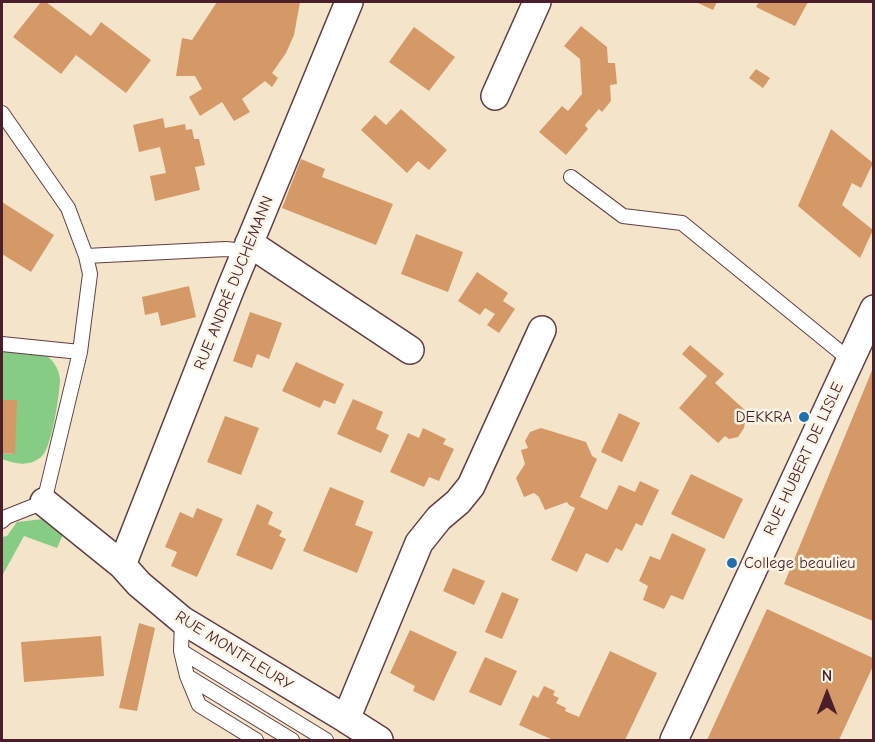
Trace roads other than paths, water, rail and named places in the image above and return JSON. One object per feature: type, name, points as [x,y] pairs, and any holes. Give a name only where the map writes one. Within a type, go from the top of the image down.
[{"type":"street","name":"RUE ANDRÉ DUCHEMANN","points":[[122,565],[247,247],[348,2]]},
{"type":"street","points":[[495,96],[537,2]]},
{"type":"street","points":[[247,247],[410,350]]},
{"type":"street","name":"RUE HUBERT DE LISLE","points":[[674,741],[873,309]]},
{"type":"street","points":[[346,719],[419,543],[439,518],[458,502],[471,486],[542,330]]},
{"type":"street","name":"RUE MONTFLEURY","points":[[44,502],[122,565],[156,599],[182,620],[379,741]]},
{"type":"lane","points":[[2,113],[68,208],[86,255],[90,285],[80,352],[44,502],[2,520]]},
{"type":"lane","points":[[571,177],[623,216],[682,223],[850,360]]},
{"type":"lane","points":[[86,255],[247,247]]},
{"type":"lane","points":[[2,344],[80,352]]},
{"type":"lane","points":[[182,620],[181,651],[187,676],[200,705],[256,741]]},
{"type":"lane","points":[[181,651],[326,741]]},
{"type":"lane","points":[[187,676],[292,741]]},
{"type":"place","name":"DEKKRA","points":[[804,417]]},
{"type":"place","name":"College beaulieu","points":[[732,563]]}]
